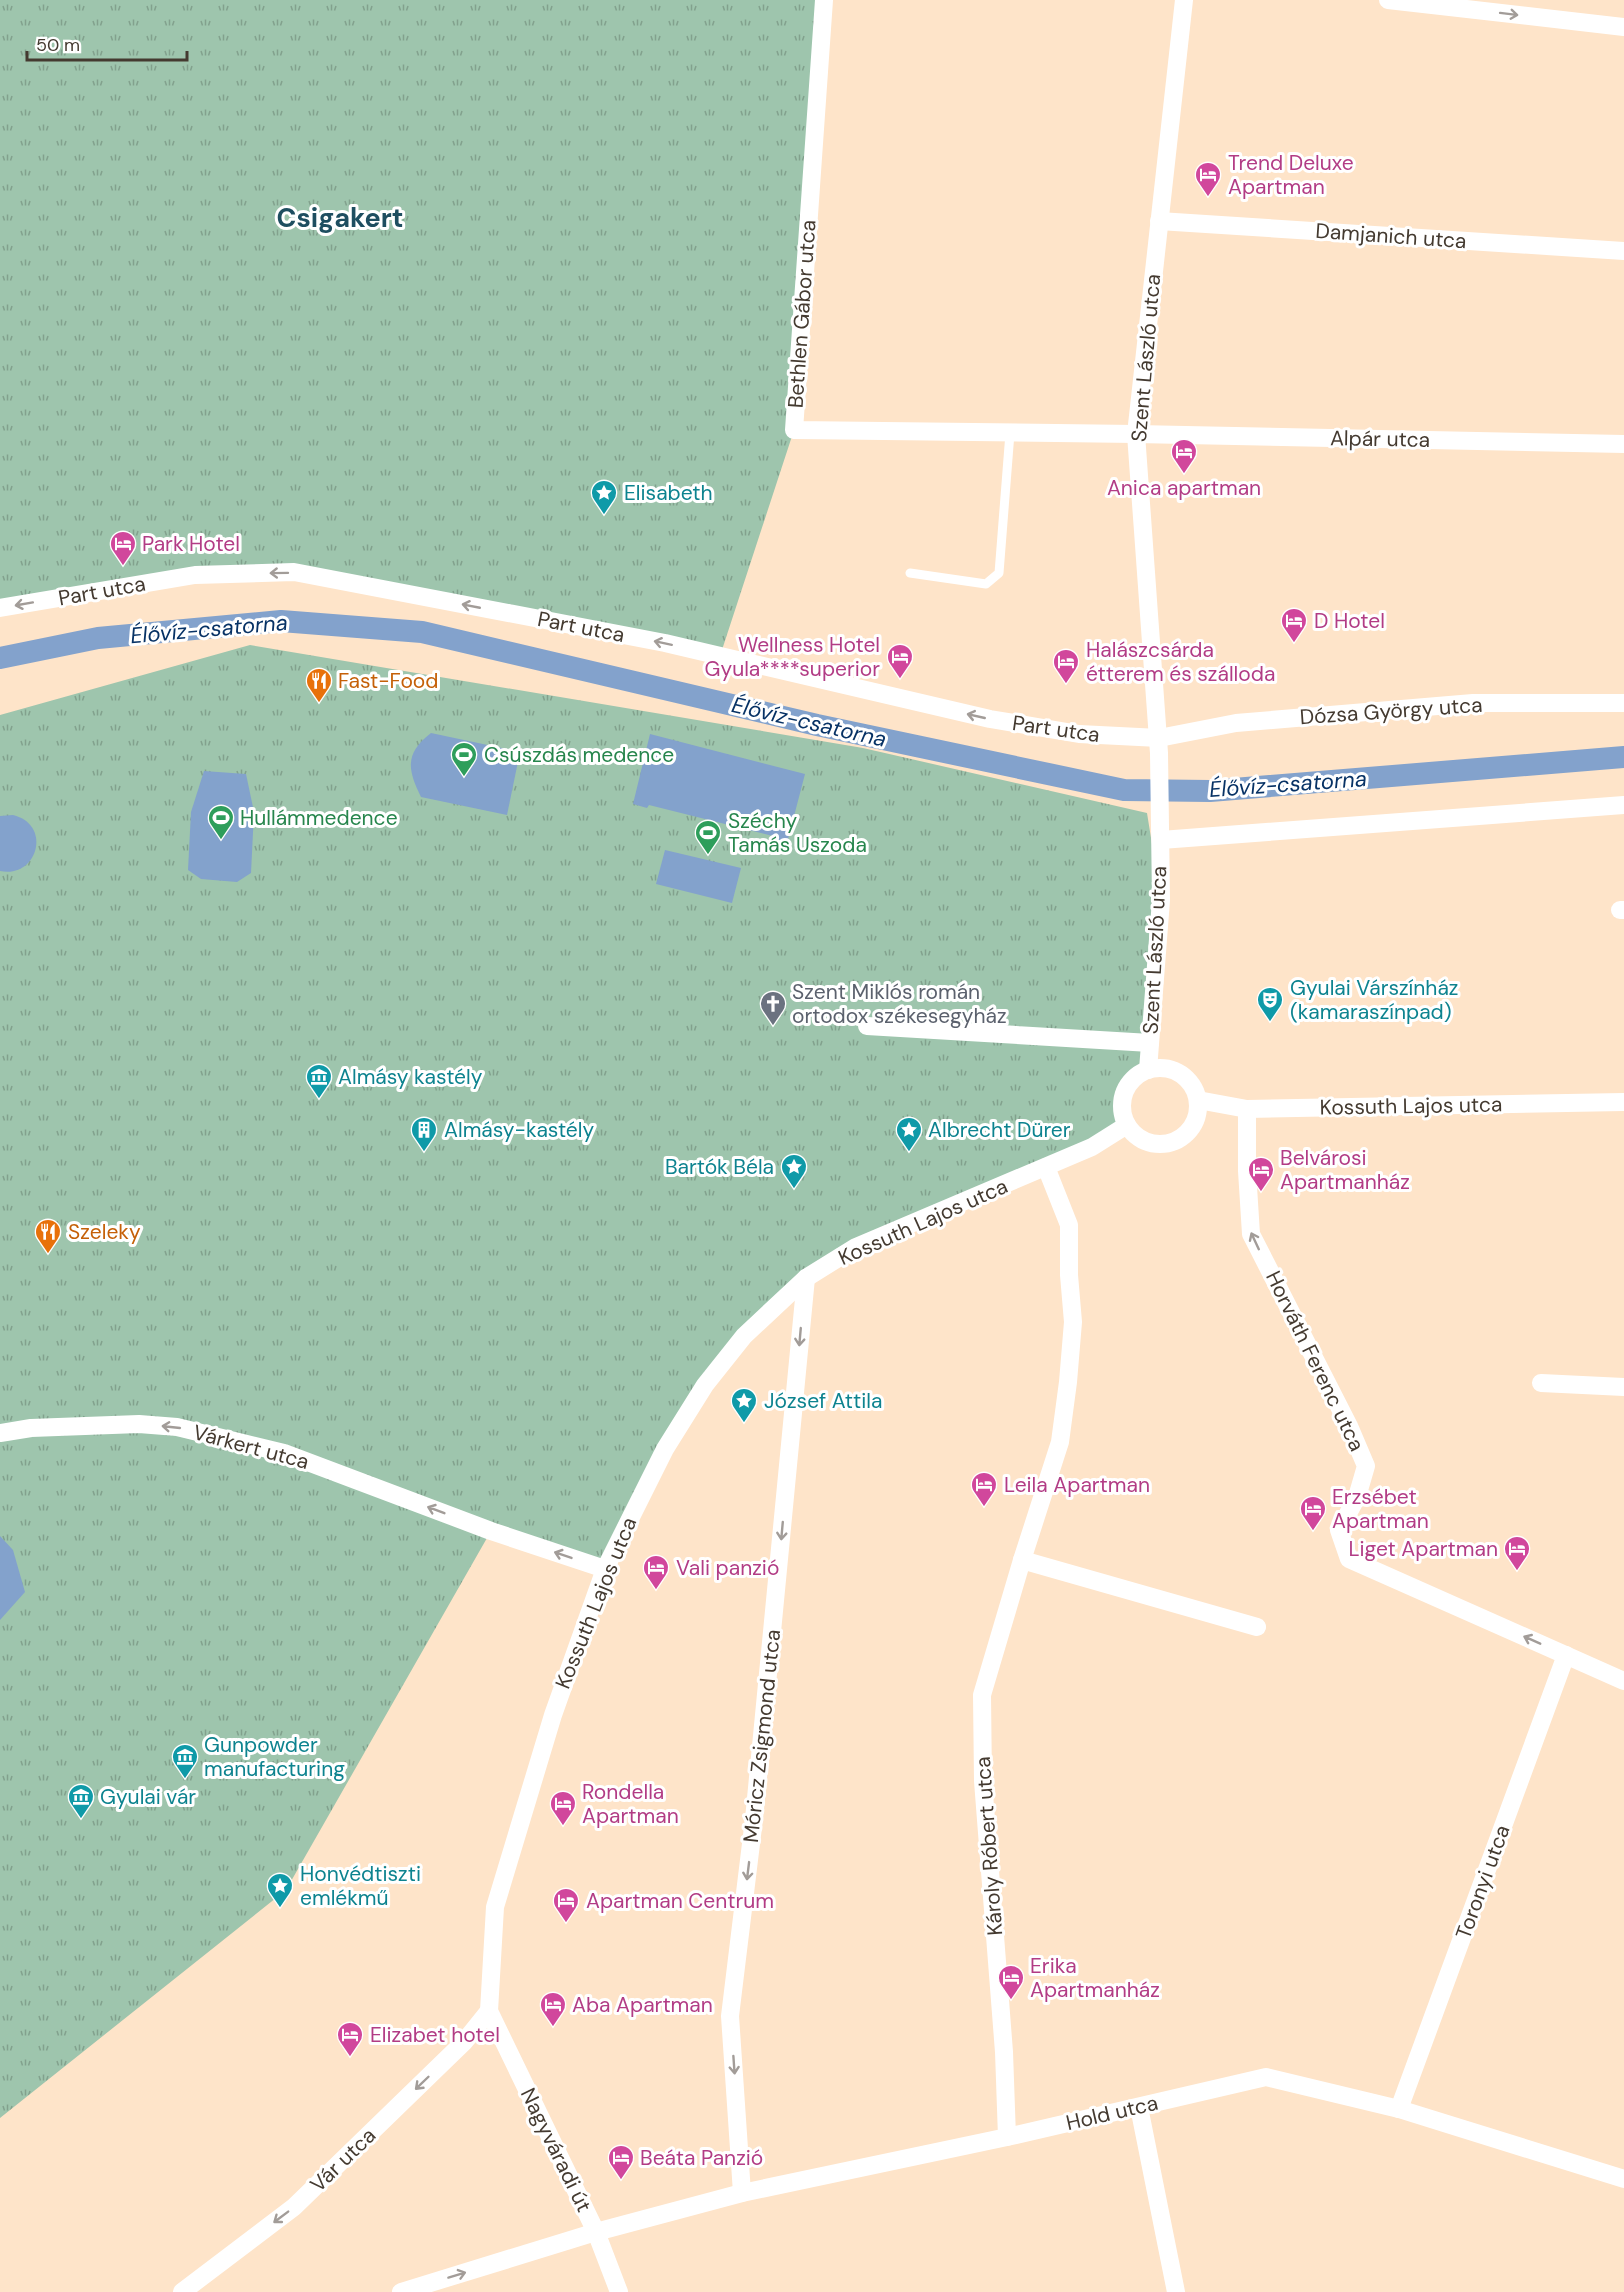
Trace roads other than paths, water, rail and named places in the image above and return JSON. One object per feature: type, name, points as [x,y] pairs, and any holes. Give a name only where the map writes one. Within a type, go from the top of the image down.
[{"type":"street","name":"Bethlen Gábor utca","points":[[824,0],[794,430],[1136,434]]},
{"type":"street","name":"Szent László utca","points":[[1148,1070],[1161,900],[1161,835],[1159,745],[1136,434],[1184,0]]},
{"type":"street","points":[[1388,0],[1624,27]]},
{"type":"street","name":"Damjanich utca","points":[[1159,221],[1624,251]]},
{"type":"street","name":"Alpár utca","points":[[1136,434],[1624,444]]},
{"type":"street","name":"Part utca","points":[[0,608],[195,575],[294,572],[735,656],[990,719],[1159,745]]},
{"type":"street","name":"Dózsa György utca","points":[[1159,745],[1236,723],[1473,703],[1624,703]]},
{"type":"street","points":[[1161,835],[1624,805]]},
{"type":"street","points":[[867,1026],[1150,1043]]},
{"type":"street","points":[[1161,1068],[1174,1071],[1186,1078],[1194,1088],[1198,1100],[1198,1114],[1193,1126],[1184,1137],[1173,1143],[1159,1145],[1146,1142],[1126,1125],[1122,1112],[1122,1099],[1128,1087],[1136,1077],[1148,1070],[1161,1068]]},
{"type":"street","name":"Kossuth Lajos utca","points":[[1198,1100],[1247,1109],[1624,1102]]},
{"type":"street","name":"Horváth Ferenc utca","points":[[1247,1109],[1246,1171],[1251,1234],[1349,1426],[1366,1466],[1357,1497],[1339,1530],[1349,1559],[1624,1681]]},
{"type":"street","name":"Kossuth Lajos utca","points":[[489,2011],[495,1907],[553,1715],[605,1569],[665,1449],[705,1384],[744,1336],[806,1278],[856,1247],[1092,1147],[1126,1125]]},
{"type":"street","name":"Károly Róbert utca","points":[[1007,2137],[1004,2052],[983,1780],[982,1695],[1060,1442],[1073,1322],[1069,1275],[1069,1225],[1046,1167]]},
{"type":"street","name":"Móricz Zsigmond utca","points":[[742,2193],[730,2016],[754,1820],[806,1278]]},
{"type":"street","points":[[1541,1383],[1624,1387]]},
{"type":"street","name":"Várkert utca","points":[[0,1433],[31,1428],[127,1424],[177,1427],[284,1453],[491,1530],[605,1569]]},
{"type":"street","points":[[1022,1560],[1257,1627]]},
{"type":"street","name":"Toronyi utca","points":[[1399,2109],[1566,1655]]},
{"type":"street","name":"Nagyváradi út","points":[[489,2011],[596,2232],[618,2292]]},
{"type":"street","name":"Vár utca","points":[[182,2292],[294,2207],[464,2042],[489,2011]]},
{"type":"street","name":"Hold utca","points":[[401,2292],[596,2232],[742,2193],[1007,2137],[1266,2077],[1399,2109],[1624,2179]]},
{"type":"street","points":[[1139,2107],[1176,2292]]},
{"type":"lane","points":[[910,573],[986,584],[999,573],[1010,433]]},
{"type":"water","name":"Csúszdás medence","points":[[431,733],[520,752],[507,815],[421,797],[413,778],[411,762],[416,748]]},
{"type":"water","points":[[650,734],[805,774],[787,843],[772,839],[773,836],[649,805],[647,808],[633,804]]},
{"type":"water","name":"Hullámmedence","points":[[204,771],[246,774],[254,812],[251,873],[237,882],[201,879],[188,870],[191,812]]},
{"type":"water","points":[[13,815],[25,821],[33,829],[36,839],[35,850],[31,859],[23,867],[13,871],[0,871],[0,816]]},
{"type":"water","points":[[665,850],[741,868],[732,903],[656,884]]},
{"type":"water","points":[[0,1536],[13,1550],[25,1592],[0,1620]]},
{"type":"waterway","name":"Élővíz-csatorna","points":[[0,658],[98,638],[281,621],[422,632],[817,725],[1124,790],[1210,791],[1624,757]]},
{"type":"place","name":"Trend Deluxe Apartman","points":[[1208,198]]},
{"type":"place","name":"Anica apartman","points":[[1184,475]]},
{"type":"place","name":"Elisabeth","points":[[604,516]]},
{"type":"place","name":"Park Hotel","points":[[123,567]]},
{"type":"place","name":"D Hotel","points":[[1294,644]]},
{"type":"place","name":"Wellness Hotel Gyula****superior","points":[[900,680]]},
{"type":"place","name":"Halászcsárda étterem és szálloda","points":[[1066,685]]},
{"type":"place","name":"Fast-Food","points":[[319,704]]},
{"type":"place","name":"Csúszdás medence","points":[[464,778]]},
{"type":"place","name":"Hullámmedence","points":[[221,841]]},
{"type":"place","name":"Széchy Tamás Uszoda","points":[[708,856]]},
{"type":"place","name":"Gyulai Várszínház (kamaraszínpad)","points":[[1270,1023]]},
{"type":"place","name":"Szent Miklós román ortodox székesegyház","points":[[773,1027]]},
{"type":"place","name":"Almásy kastély","points":[[319,1100]]},
{"type":"place","name":"Almásy-kastély","points":[[424,1153]]},
{"type":"place","name":"Albrecht Dürer","points":[[909,1153]]},
{"type":"place","name":"Bartók Béla","points":[[794,1190]]},
{"type":"place","name":"Belvárosi Apartmanház","points":[[1261,1193]]},
{"type":"place","name":"Szeleky","points":[[48,1255]]},
{"type":"place","name":"József Attila","points":[[744,1424]]},
{"type":"place","name":"Leila Apartman","points":[[984,1508]]},
{"type":"place","name":"Erzsébet Apartman","points":[[1313,1532]]},
{"type":"place","name":"Liget Apartman","points":[[1517,1572]]},
{"type":"place","name":"Vali panzió","points":[[656,1591]]},
{"type":"place","name":"Gunpowder manufacturing","points":[[185,1780]]},
{"type":"place","name":"Gyulai vár","points":[[81,1820]]},
{"type":"place","name":"Rondella Apartman","points":[[563,1827]]},
{"type":"place","name":"Honvédtiszti emlékmű","points":[[280,1909]]},
{"type":"place","name":"Apartman Centrum","points":[[566,1924]]},
{"type":"place","name":"Erika Apartmanház","points":[[1011,2001]]},
{"type":"place","name":"Aba Apartman","points":[[553,2028]]},
{"type":"place","name":"Elizabet hotel","points":[[350,2058]]},
{"type":"place","name":"Beáta Panzió","points":[[621,2181]]},
{"type":"district","name":"Csigakert","points":[[340,217]]}]
